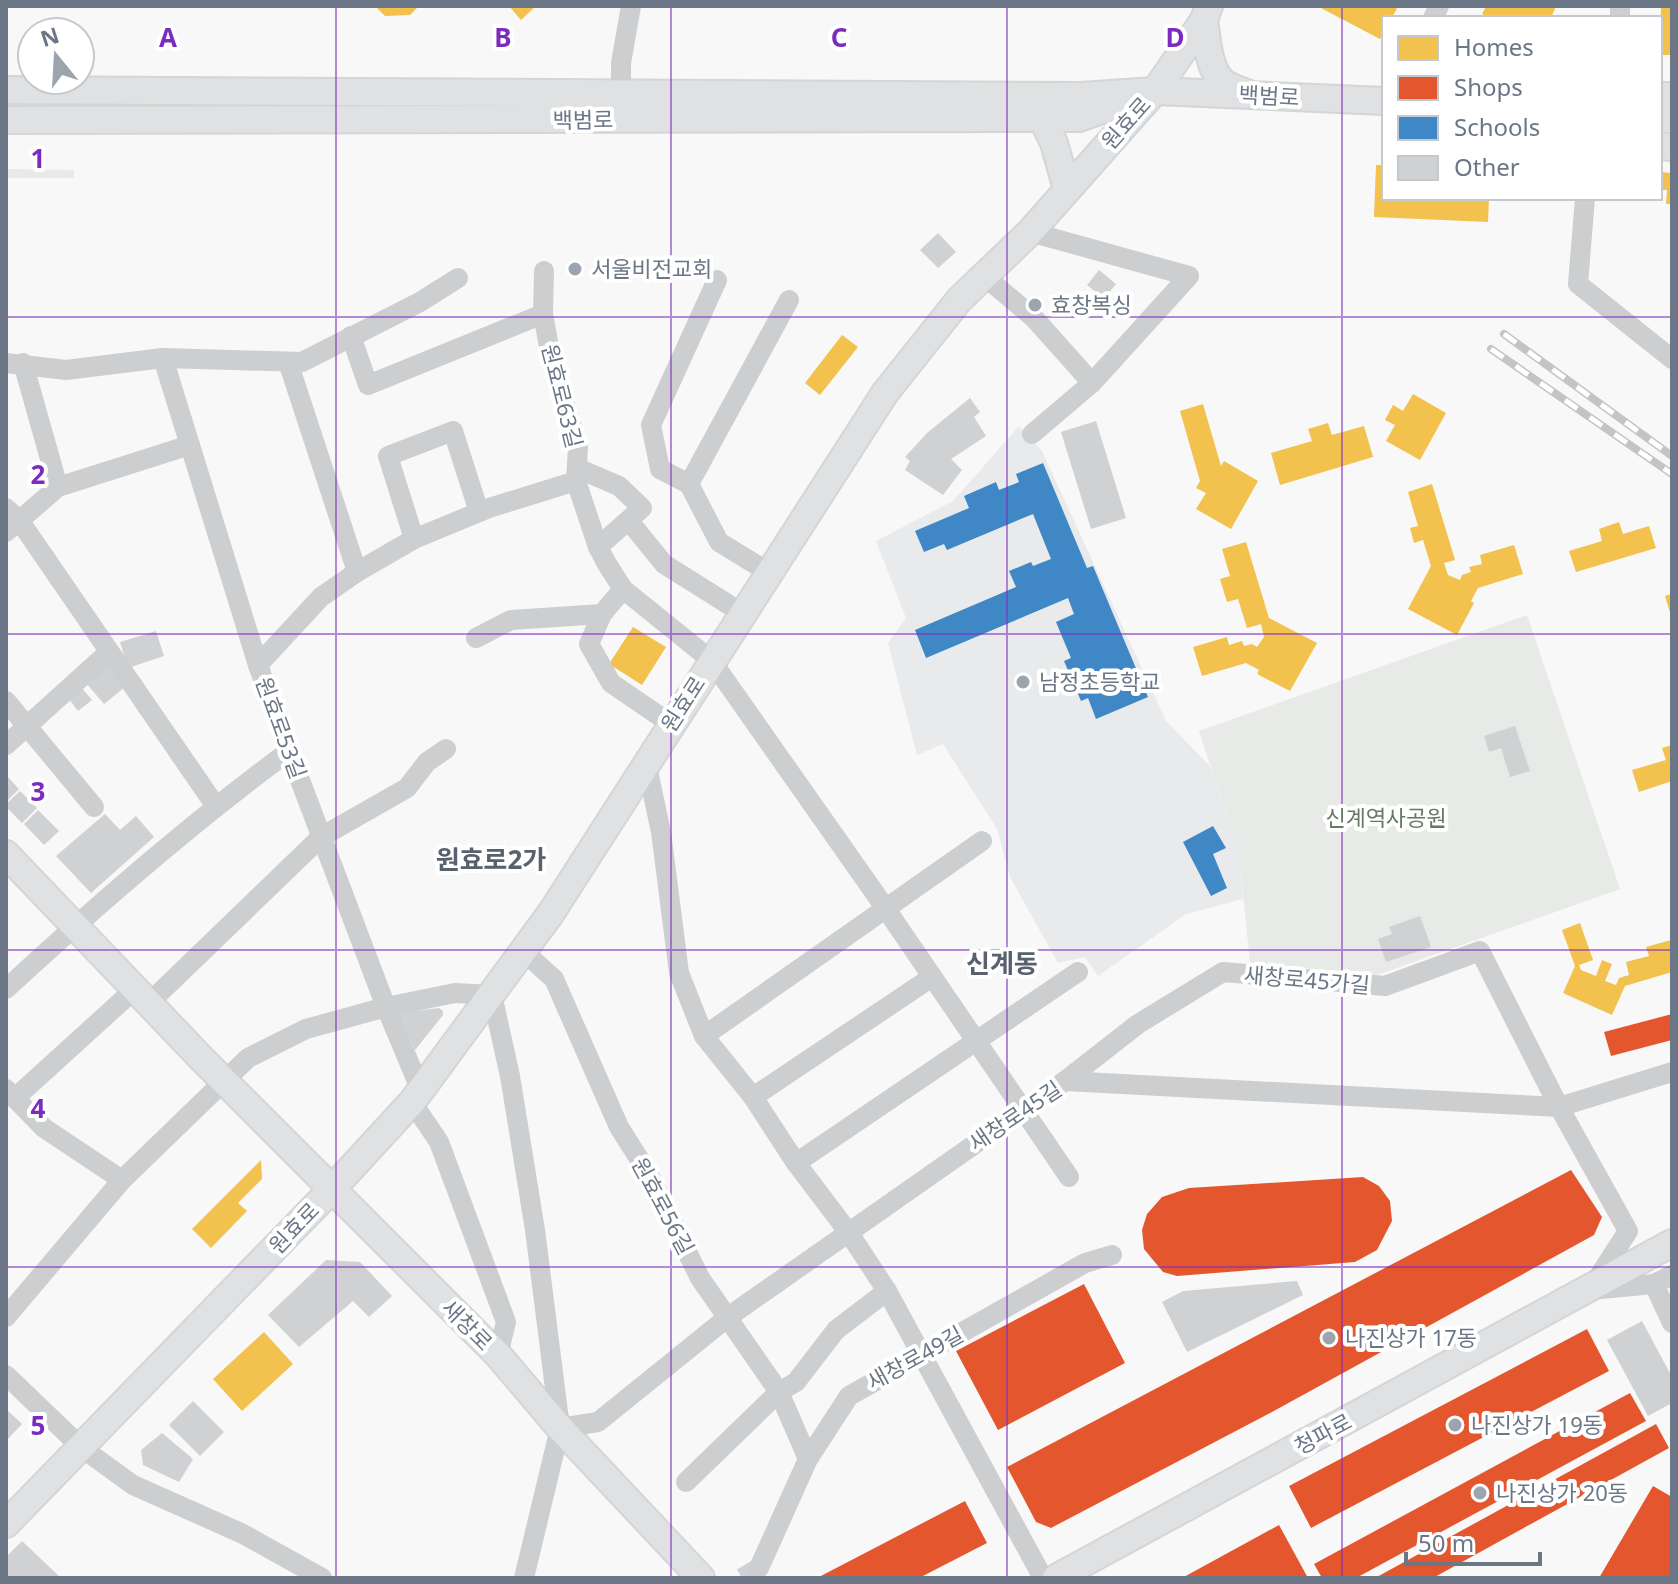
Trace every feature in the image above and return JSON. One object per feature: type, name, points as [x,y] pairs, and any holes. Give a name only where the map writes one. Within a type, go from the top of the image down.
[{"type":"main road","points":[[1206,13],[1210,53],[1218,75],[1224,84],[1254,95]]},
{"type":"main road","name":"원효로","points":[[6,1524],[332,1189],[416,1097],[524,952],[885,393],[959,300],[1030,232],[1155,91],[1206,13]]},
{"type":"main road","name":"백범로","points":[[96,91],[619,91],[1030,111]]},
{"type":"main road","points":[[557,120],[588,113],[604,105],[619,91]]},
{"type":"main road","name":"백범로","points":[[6,120],[557,120],[1030,111],[1081,96],[1155,91],[1382,101]]},
{"type":"main road","points":[[66,96],[66,111],[78,120]]},
{"type":"main road","points":[[1030,111],[1050,132],[1067,189]]},
{"type":"main road","name":"새창로","points":[[8,861],[498,1355],[560,1428],[701,1578]]},
{"type":"main road","name":"청파로","points":[[1056,1578],[1667,1246]]},
{"type":"street","points":[[631,6],[619,91],[624,112],[632,119]]},
{"type":"street","points":[[1585,200],[1578,284],[1672,359]]},
{"type":"street","points":[[1030,232],[1189,276],[1092,383],[1032,434]]},
{"type":"street","name":"원효로63길","points":[[544,271],[543,314],[552,363],[578,447],[576,474],[598,547],[623,589],[711,660],[1069,1177]]},
{"type":"street","points":[[984,276],[1034,318],[1092,383]]},
{"type":"street","points":[[58,487],[14,363],[66,370],[163,358],[302,362],[420,302],[458,278]]},
{"type":"street","points":[[717,280],[651,425],[660,469],[689,484],[719,542],[768,572]]},
{"type":"street","points":[[689,484],[789,300]]},
{"type":"street","points":[[351,336],[368,385],[543,314]]},
{"type":"street","name":"원효로53길","points":[[163,358],[258,665],[386,1007],[416,1097],[439,1142],[506,1322],[498,1355]]},
{"type":"street","points":[[288,362],[357,572]]},
{"type":"street","points":[[414,539],[388,456],[453,431],[479,512]]},
{"type":"street","points":[[190,445],[58,487],[10,520],[109,652],[215,805]]},
{"type":"street","points":[[258,665],[321,597],[357,572],[414,539],[576,474],[619,486],[642,508],[598,547]]},
{"type":"street","points":[[629,521],[664,564],[742,613]]},
{"type":"street","points":[[623,589],[602,614],[589,644],[611,683],[671,724]]},
{"type":"street","points":[[476,638],[511,620],[602,614]]},
{"type":"street","points":[[6,745],[109,652]]},
{"type":"street","points":[[6,701],[94,807]]},
{"type":"street","points":[[122,1180],[44,1128],[9,1098],[142,996],[321,837],[407,788],[427,762],[446,749]]},
{"type":"street","points":[[6,989],[215,805],[289,751]]},
{"type":"street","points":[[646,762],[661,832],[679,973],[704,1036],[753,1097],[887,1291],[1043,1578]]},
{"type":"street","points":[[704,1036],[982,841]]},
{"type":"street","name":"새창로45가길","points":[[1065,1081],[1138,1024],[1223,972],[1385,986],[1480,951]]},
{"type":"street","name":"청파로","points":[[1480,951],[1559,1107],[1628,1231],[1590,1290]]},
{"type":"street","name":"원효로56길","points":[[524,952],[554,979],[619,1127],[648,1173],[700,1278],[779,1392],[808,1459]]},
{"type":"street","points":[[796,1163],[1078,972]]},
{"type":"street","points":[[753,1097],[932,977]]},
{"type":"street","points":[[6,1317],[122,1180],[248,1058],[306,1029],[386,1007],[455,993],[492,995],[513,1091],[535,1230],[560,1428],[524,1578]]},
{"type":"street","points":[[1559,1107],[1672,1072]]},
{"type":"street","name":"새창로45길","points":[[560,1428],[598,1422],[728,1317],[1065,1081],[1559,1107]]},
{"type":"street","name":"새창로49길","points":[[759,1568],[808,1459],[849,1396],[1085,1263],[1112,1255]]},
{"type":"street","points":[[1590,1290],[1663,1280],[1672,1323]]},
{"type":"street","points":[[686,1482],[779,1392],[796,1382],[836,1330],[887,1291]]},
{"type":"street","points":[[6,1375],[82,1448],[133,1485],[243,1534],[322,1578]]},
{"type":"shaded area","name":"남정초등학교","points":[[1019,426],[1042,451],[1166,721],[1210,766],[1239,855],[1243,899],[1186,914],[1098,976],[1085,957],[1058,963],[1010,877],[997,829],[943,744],[917,755],[888,643],[906,618],[876,541],[953,501]]},
{"type":"green space","points":[[6,169],[74,170],[74,178],[6,178]]},
{"type":"green space","name":"신계역사공원","points":[[1527,615],[1620,889],[1377,975],[1250,963],[1239,855],[1199,731]]},
{"type":"building: Homes","points":[[375,6],[419,6],[410,15],[385,16]]},
{"type":"building: Homes","points":[[509,6],[536,6],[521,20]]},
{"type":"building: Homes","points":[[1317,6],[1398,6],[1393,16],[1382,16],[1380,39]]},
{"type":"building: Homes","points":[[1486,6],[1556,6],[1552,16],[1482,14]]},
{"type":"building: Homes","points":[[1661,6],[1672,6],[1672,55],[1662,55]]},
{"type":"building: Homes","points":[[1376,165],[1382,165],[1382,200],[1489,200],[1488,222],[1374,217]]},
{"type":"building: Homes","points":[[1662,172],[1672,173],[1672,204],[1666,204],[1667,190],[1662,190]]},
{"type":"building: Homes","points":[[842,335],[858,347],[820,395],[805,383]]},
{"type":"building: Homes","points":[[1413,394],[1446,413],[1420,460],[1386,441],[1395,425],[1385,420],[1393,405],[1403,411]]},
{"type":"building: Homes","points":[[1203,404],[1221,466],[1224,461],[1258,481],[1231,529],[1196,509],[1206,493],[1196,488],[1200,481],[1180,411]]},
{"type":"building: Homes","points":[[1328,423],[1332,435],[1364,426],[1373,457],[1280,485],[1271,453],[1312,441],[1308,429]]},
{"type":"building: Homes","points":[[1432,484],[1455,560],[1444,563],[1448,575],[1460,580],[1462,575],[1471,572],[1469,567],[1482,564],[1480,555],[1514,545],[1523,574],[1478,588],[1471,601],[1474,603],[1457,635],[1408,609],[1431,566],[1423,540],[1414,543],[1410,528],[1418,526],[1408,492]]},
{"type":"building: Homes","points":[[1619,522],[1623,534],[1649,526],[1656,548],[1576,572],[1569,551],[1602,541],[1599,529]]},
{"type":"building: Homes","points":[[1246,542],[1269,618],[1317,643],[1290,691],[1257,674],[1259,670],[1246,663],[1202,676],[1193,647],[1227,637],[1229,645],[1242,641],[1244,646],[1252,644],[1257,647],[1264,637],[1261,624],[1247,628],[1238,599],[1227,602],[1220,579],[1230,576],[1222,549]]},
{"type":"building: Homes","points":[[1672,594],[1672,616],[1671,616],[1665,596]]},
{"type":"building: Homes","points":[[633,627],[666,647],[642,685],[609,664]]},
{"type":"building: Homes","points":[[1672,745],[1672,781],[1639,792],[1632,770],[1666,760],[1662,748]]},
{"type":"building: Homes","points":[[1580,923],[1593,960],[1579,965],[1581,970],[1596,976],[1602,960],[1612,964],[1605,981],[1616,985],[1619,978],[1629,975],[1626,962],[1649,956],[1646,947],[1671,940],[1672,972],[1625,986],[1612,1015],[1563,993],[1575,966],[1562,930]]},
{"type":"building: Homes","points":[[261,1160],[262,1179],[238,1203],[247,1211],[211,1248],[192,1229]]},
{"type":"building: Homes","points":[[264,1332],[293,1364],[242,1411],[213,1379]]},
{"type":"building: Shops","points":[[1672,1014],[1672,1040],[1611,1056],[1604,1032]]},
{"type":"building: Shops","name":"나진상가 17동","points":[[1571,1170],[1602,1217],[1594,1235],[1272,1412],[1051,1528],[1036,1522],[1007,1467]]},
{"type":"building: Shops","points":[[1363,1177],[1379,1186],[1390,1201],[1392,1221],[1377,1250],[1355,1262],[1177,1276],[1163,1272],[1144,1249],[1142,1230],[1147,1214],[1162,1197],[1189,1188]]},
{"type":"building: Shops","points":[[1084,1284],[1125,1363],[998,1430],[956,1351]]},
{"type":"building: Shops","name":"나진상가 19동","points":[[1587,1329],[1609,1371],[1311,1528],[1289,1486]]},
{"type":"building: Shops","name":"나진상가 20동","points":[[1630,1393],[1646,1421],[1356,1578],[1322,1578],[1314,1564]]},
{"type":"building: Shops","points":[[1656,1424],[1669,1448],[1433,1578],[1375,1578]]},
{"type":"building: Shops","points":[[1653,1486],[1672,1497],[1672,1578],[1599,1578]]},
{"type":"building: Shops","points":[[965,1501],[987,1543],[919,1578],[817,1578]]},
{"type":"building: Shops","points":[[1279,1525],[1308,1578],[1182,1578]]},
{"type":"building: Schools","points":[[1043,463],[1087,568],[1093,566],[1148,697],[1096,719],[1088,698],[1081,701],[1064,661],[1071,658],[1056,622],[1074,614],[1068,598],[926,658],[915,630],[1016,587],[1009,571],[1031,562],[1033,566],[1051,559],[1033,514],[947,550],[944,544],[924,552],[915,531],[969,508],[964,496],[996,482],[999,490],[1019,482],[1016,474]]},
{"type":"building: Schools","points":[[1213,826],[1226,848],[1213,854],[1227,888],[1211,896],[1183,842]]},
{"type":"building: Other","points":[[938,233],[956,252],[938,268],[920,250]]},
{"type":"building: Other","points":[[1099,270],[1116,284],[1104,299],[1087,285]]},
{"type":"building: Other","points":[[970,398],[980,412],[974,417],[986,436],[951,459],[962,470],[943,495],[905,470],[910,461],[905,457],[927,433]]},
{"type":"building: Other","points":[[1096,421],[1126,518],[1091,529],[1061,432]]},
{"type":"building: Other","points":[[156,631],[164,656],[128,668],[120,642]]},
{"type":"building: Other","points":[[108,664],[125,687],[104,704],[86,683]]},
{"type":"building: Other","points":[[81,687],[92,700],[78,711],[68,698]]},
{"type":"building: Other","points":[[1515,726],[1530,771],[1510,777],[1501,748],[1489,752],[1484,736]]},
{"type":"building: Other","points":[[6,775],[19,789],[6,802]]},
{"type":"building: Other","points":[[20,791],[37,808],[22,823],[6,807]]},
{"type":"building: Other","points":[[38,810],[59,831],[44,845],[24,824]]},
{"type":"building: Other","points":[[105,814],[120,830],[136,816],[154,837],[91,893],[56,856]]},
{"type":"building: Other","points":[[1420,916],[1431,947],[1386,962],[1378,939],[1392,934],[1389,927]]},
{"type":"building: Other","points":[[439,1008],[443,1015],[415,1050],[399,1013]]},
{"type":"building: Other","points":[[326,1260],[360,1262],[392,1296],[369,1317],[353,1301],[299,1347],[268,1315]]},
{"type":"building: Other","points":[[1297,1281],[1303,1295],[1187,1352],[1162,1302],[1183,1291]]},
{"type":"building: Other","points":[[1642,1321],[1672,1377],[1672,1403],[1648,1416],[1607,1340]]},
{"type":"building: Other","points":[[193,1401],[224,1432],[200,1456],[169,1425]]},
{"type":"building: Other","points":[[6,1409],[22,1424],[6,1441]]},
{"type":"building: Other","points":[[162,1433],[193,1459],[179,1482],[143,1465],[141,1450]]},
{"type":"building: Other","points":[[22,1541],[61,1578],[6,1578],[6,1557]]},
{"type":"tunnel","points":[[742,1578],[759,1568]]},
{"type":"railway","points":[[1504,334],[1672,456]]},
{"type":"railway","points":[[1491,349],[1672,474]]},
{"type":"place","name":"서울비전교회","points":[[575,269]]},
{"type":"place","name":"효창복싱","points":[[1035,305]]},
{"type":"place","name":"남정초등학교","points":[[1023,682]]},
{"type":"place","name":"나진상가 17동","points":[[1329,1338]]},
{"type":"place","name":"나진상가 19동","points":[[1455,1425]]},
{"type":"place","name":"나진상가 20동","points":[[1480,1493]]},
{"type":"district","name":"원효로2가","points":[[491,860]]},
{"type":"district","name":"신계동","points":[[1002,964]]}]
